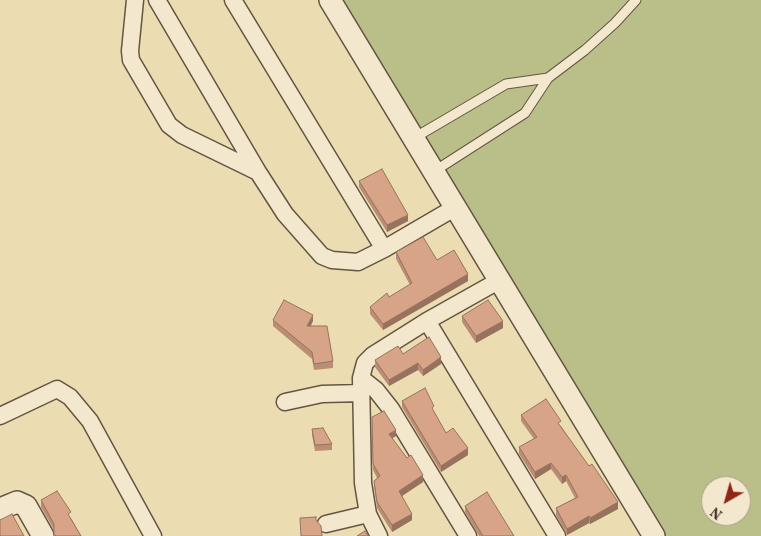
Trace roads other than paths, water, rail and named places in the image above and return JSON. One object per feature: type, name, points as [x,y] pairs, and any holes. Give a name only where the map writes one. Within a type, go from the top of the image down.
[{"type":"street","points":[[135,0],[130,51],[131,60],[170,125],[182,135],[258,172]]},
{"type":"street","points":[[157,0],[258,172],[285,214],[322,256],[332,260],[358,262],[456,207]]},
{"type":"street","points":[[232,0],[384,249]]},
{"type":"street","points":[[330,0],[654,536]]},
{"type":"street","points":[[379,536],[368,514],[363,483],[361,385],[364,363],[373,355],[427,321],[500,280]]},
{"type":"street","points":[[427,321],[557,536]]},
{"type":"street","points":[[285,402],[361,385],[376,390],[391,410],[468,536]]},
{"type":"street","points":[[0,416],[57,389],[70,397],[90,421],[153,536]]},
{"type":"street","points":[[0,509],[17,502],[26,506],[43,536]]},
{"type":"street","points":[[326,524],[368,514]]},
{"type":"lane","points":[[433,172],[525,112],[548,78],[585,50],[615,23],[636,0]]},
{"type":"lane","points":[[413,139],[506,84],[548,78]]}]
